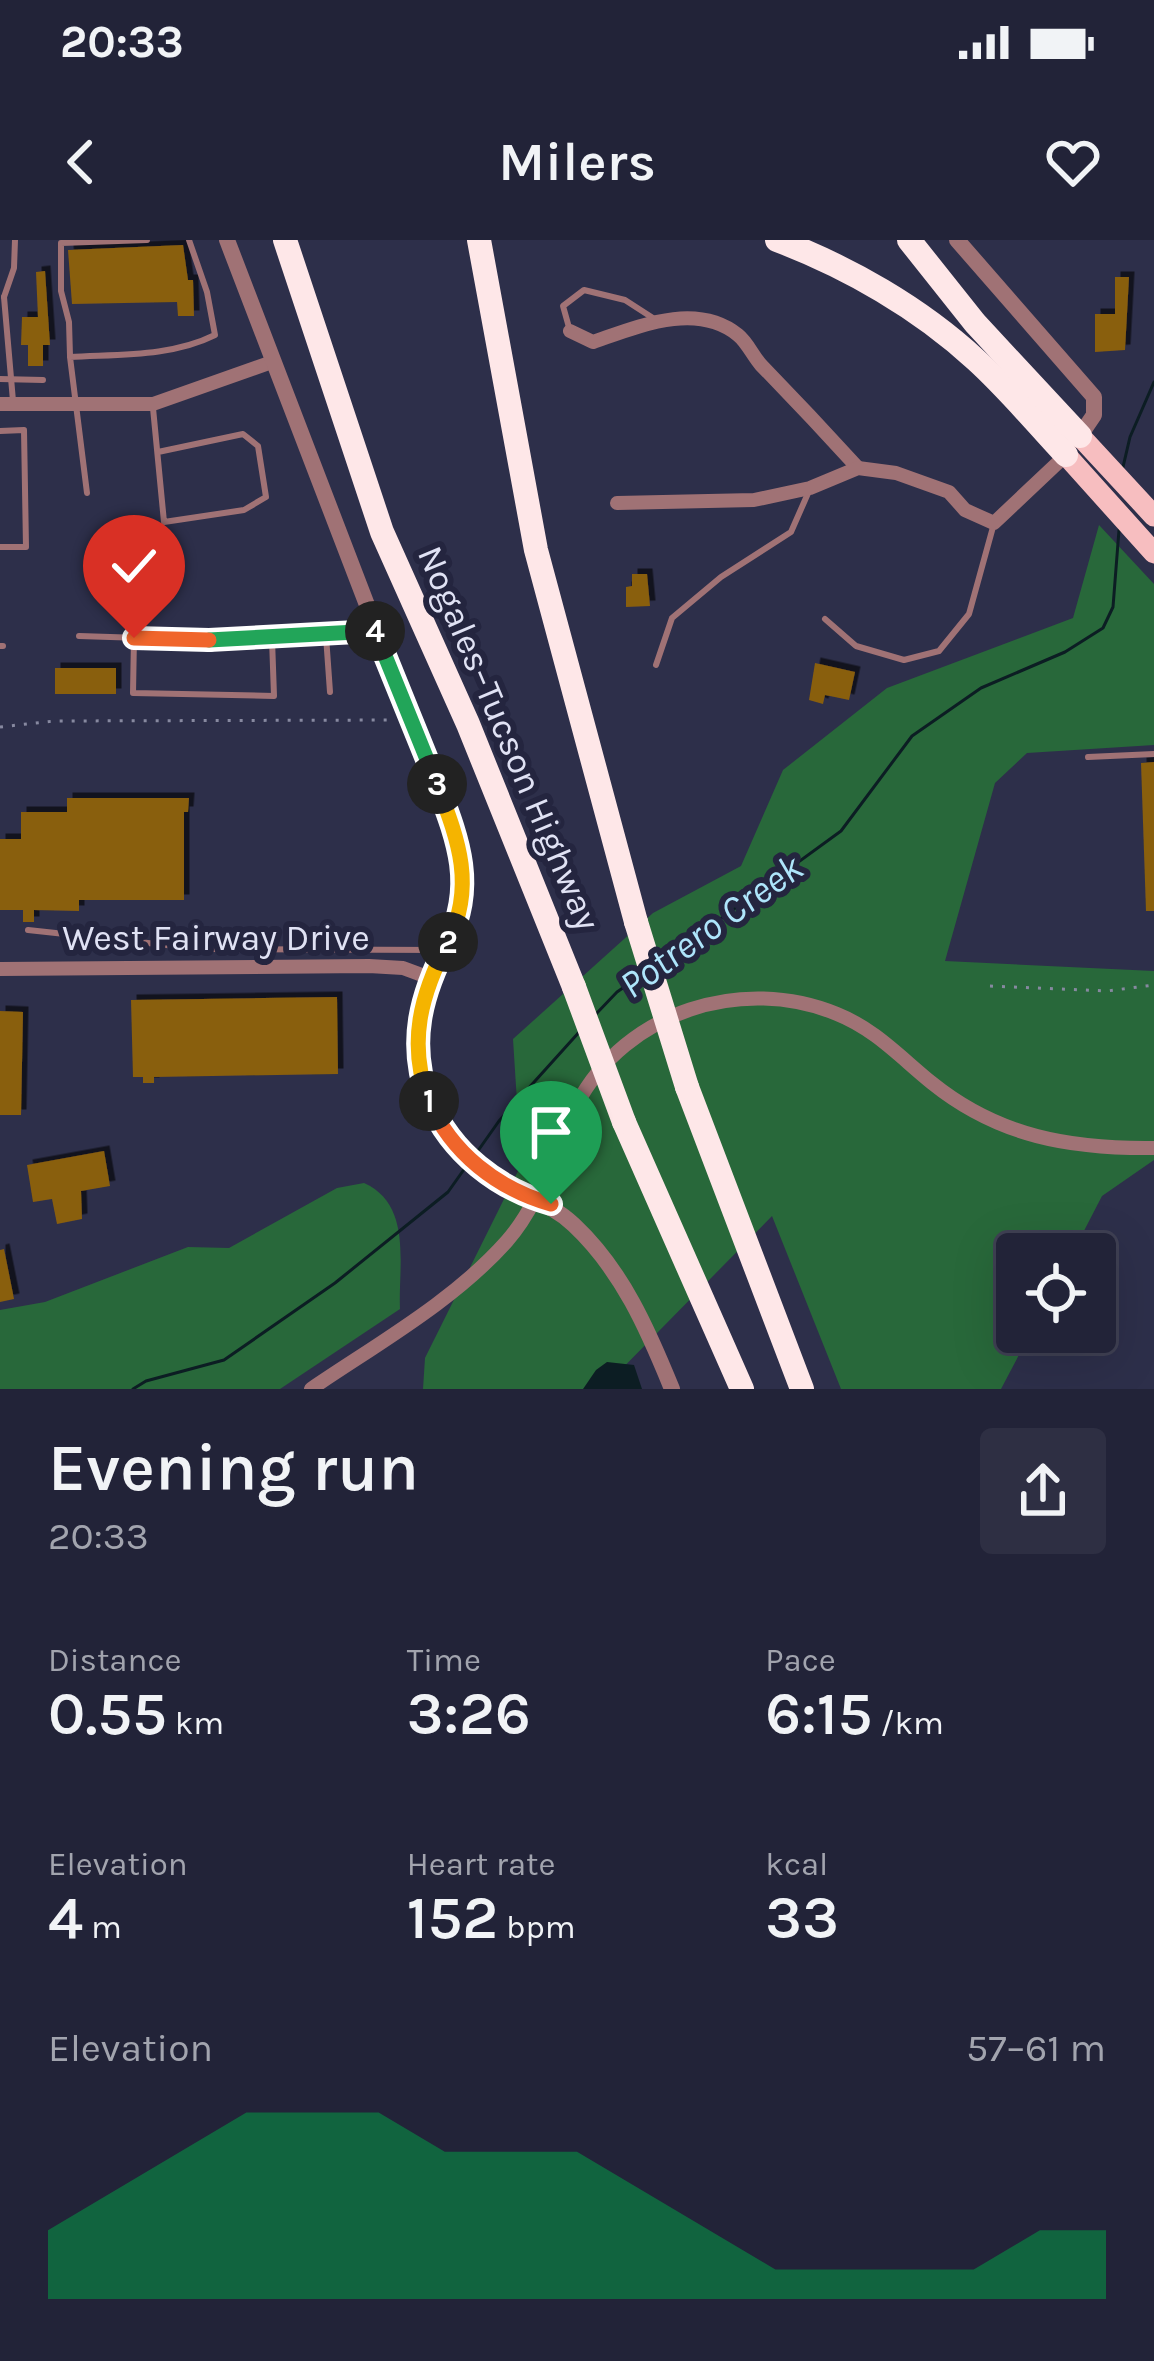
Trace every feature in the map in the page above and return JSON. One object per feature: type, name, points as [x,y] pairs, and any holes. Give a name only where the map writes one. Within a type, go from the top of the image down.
[{"type":"highway","name":"Nogales–Tucson Highway","points":[[285,240],[382,532],[468,724],[624,1122],[742,1389]]},
{"type":"highway","name":"Nogales–Tucson Highway","points":[[479,240],[536,550],[636,922],[687,1087],[802,1389]]},
{"type":"highway","points":[[777,240],[876,288],[925,320],[1073,446]]},
{"type":"highway","points":[[909,240],[1073,446]]},
{"type":"main road","points":[[1073,446],[1112,470],[1154,516]]},
{"type":"main road","points":[[1073,446],[1098,492],[1151,550]]},
{"type":"street","points":[[227,240],[457,836],[464,866],[461,910],[430,978],[418,1024],[418,1060],[433,1111],[455,1144],[497,1180],[551,1204],[579,1229],[644,1320],[672,1389]]},
{"type":"street","points":[[617,503],[754,500],[810,488],[858,468],[896,473],[949,492],[964,511],[994,524],[1073,446],[1094,415],[1094,397],[957,240]]},
{"type":"street","points":[[570,331],[593,342],[656,320],[709,321],[739,335],[858,468]]},
{"type":"street","points":[[7,404],[153,404],[272,362]]},
{"type":"street","name":"West Fairway Drive","points":[[0,968],[370,966],[403,968],[430,978]]},
{"type":"street","points":[[311,1389],[477,1270],[511,1236],[536,1200],[586,1090],[608,1062],[639,1036],[700,1005],[747,998],[794,1001],[861,1025],[947,1096],[1001,1126],[1060,1144],[1154,1148]]},
{"type":"lane","points":[[7,404],[11,379],[2,297],[14,268],[15,240]]},
{"type":"lane","points":[[87,493],[69,322],[61,291],[61,243],[147,240]]},
{"type":"lane","points":[[70,357],[155,351],[194,345],[214,335],[189,240]]},
{"type":"lane","points":[[570,331],[563,306],[584,290],[626,301],[656,320]]},
{"type":"lane","points":[[0,379],[43,380]]},
{"type":"lane","points":[[153,404],[164,522],[244,510],[266,497],[258,446],[243,434],[158,452]]},
{"type":"lane","points":[[0,431],[25,430],[26,524],[26,547],[0,547]]},
{"type":"lane","points":[[656,665],[671,618],[721,577],[790,532],[810,488]]},
{"type":"lane","points":[[825,619],[856,646],[904,660],[939,651],[969,614],[994,524]]},
{"type":"lane","points":[[79,636],[272,639],[377,631]]},
{"type":"lane","points":[[326,636],[331,692]]},
{"type":"lane","points":[[134,638],[133,693],[274,696],[272,639]]},
{"type":"lane","points":[[1088,757],[1154,754]]},
{"type":"lane","points":[[28,930],[203,949],[444,950]]},
{"type":"path","points":[[0,727],[54,721],[411,719]]},
{"type":"path","points":[[990,986],[1120,991],[1154,985]]},
{"type":"green space","points":[[1099,525],[1154,584],[1154,745],[1027,753],[995,783],[945,961],[1154,971],[1154,1160],[1102,1196],[1083,1233],[996,1233],[996,1353],[1020,1353],[1001,1389],[841,1389],[772,1216],[602,1389],[423,1389],[425,1358],[521,1165],[513,1039],[653,913],[741,866],[783,770],[887,688],[1073,618]]},
{"type":"green space","points":[[364,1183],[380,1193],[396,1221],[400,1309],[280,1389],[0,1389],[0,1310],[45,1302],[188,1247],[229,1248],[337,1188]]},
{"type":"shaded area","points":[[607,1362],[634,1365],[642,1389],[583,1389]]},
{"type":"building","points":[[183,245],[188,280],[193,280],[194,316],[178,316],[177,302],[72,304],[68,250]]},
{"type":"building","points":[[45,271],[50,345],[43,345],[43,366],[28,366],[28,345],[21,345],[22,317],[38,317],[36,272]]},
{"type":"building","points":[[1115,277],[1129,277],[1125,350],[1095,352],[1095,314],[1115,314]]},
{"type":"building","points":[[632,574],[647,574],[650,606],[626,607]]},
{"type":"building","points":[[815,663],[855,672],[849,700],[825,695],[823,704],[809,700]]},
{"type":"building","points":[[55,668],[116,668],[116,694],[55,694]]},
{"type":"building","points":[[1154,762],[1154,911],[1146,911],[1141,763]]},
{"type":"building","points":[[67,798],[189,798],[188,812],[184,812],[184,900],[79,900],[79,911],[34,910],[34,922],[23,922],[23,910],[0,910],[0,839],[21,839],[21,812],[67,812]]},
{"type":"building","points":[[337,997],[338,1074],[154,1077],[154,1083],[133,1077],[131,1000]]},
{"type":"building","points":[[0,1011],[23,1012],[21,1115],[0,1115]]},
{"type":"building","points":[[104,1151],[110,1186],[81,1191],[82,1219],[57,1224],[52,1199],[33,1202],[27,1165]]},
{"type":"building","points":[[4,1249],[14,1299],[0,1302],[0,1250]]},
{"type":"waterway","name":"Potrero Creek","points":[[1123,467],[1130,437],[1154,382]]},
{"type":"waterway","name":"Potrero Creek","points":[[661,962],[841,831],[912,736],[981,688],[1065,652],[1103,628],[1113,607],[1119,530]]},
{"type":"waterway","name":"Potrero Creek","points":[[596,1014],[643,974]]},
{"type":"waterway","name":"Potrero Creek","points":[[475,1155],[499,1121],[581,1030]]},
{"type":"waterway","name":"Potrero Creek","points":[[133,1389],[146,1381],[224,1360],[335,1283],[448,1192],[465,1168]]},
{"type":"route","points":[[134,638],[235,641],[377,631],[457,836],[464,866],[461,910],[425,989],[418,1024],[418,1060],[426,1094],[442,1126],[464,1154],[517,1193],[551,1204]]}]
